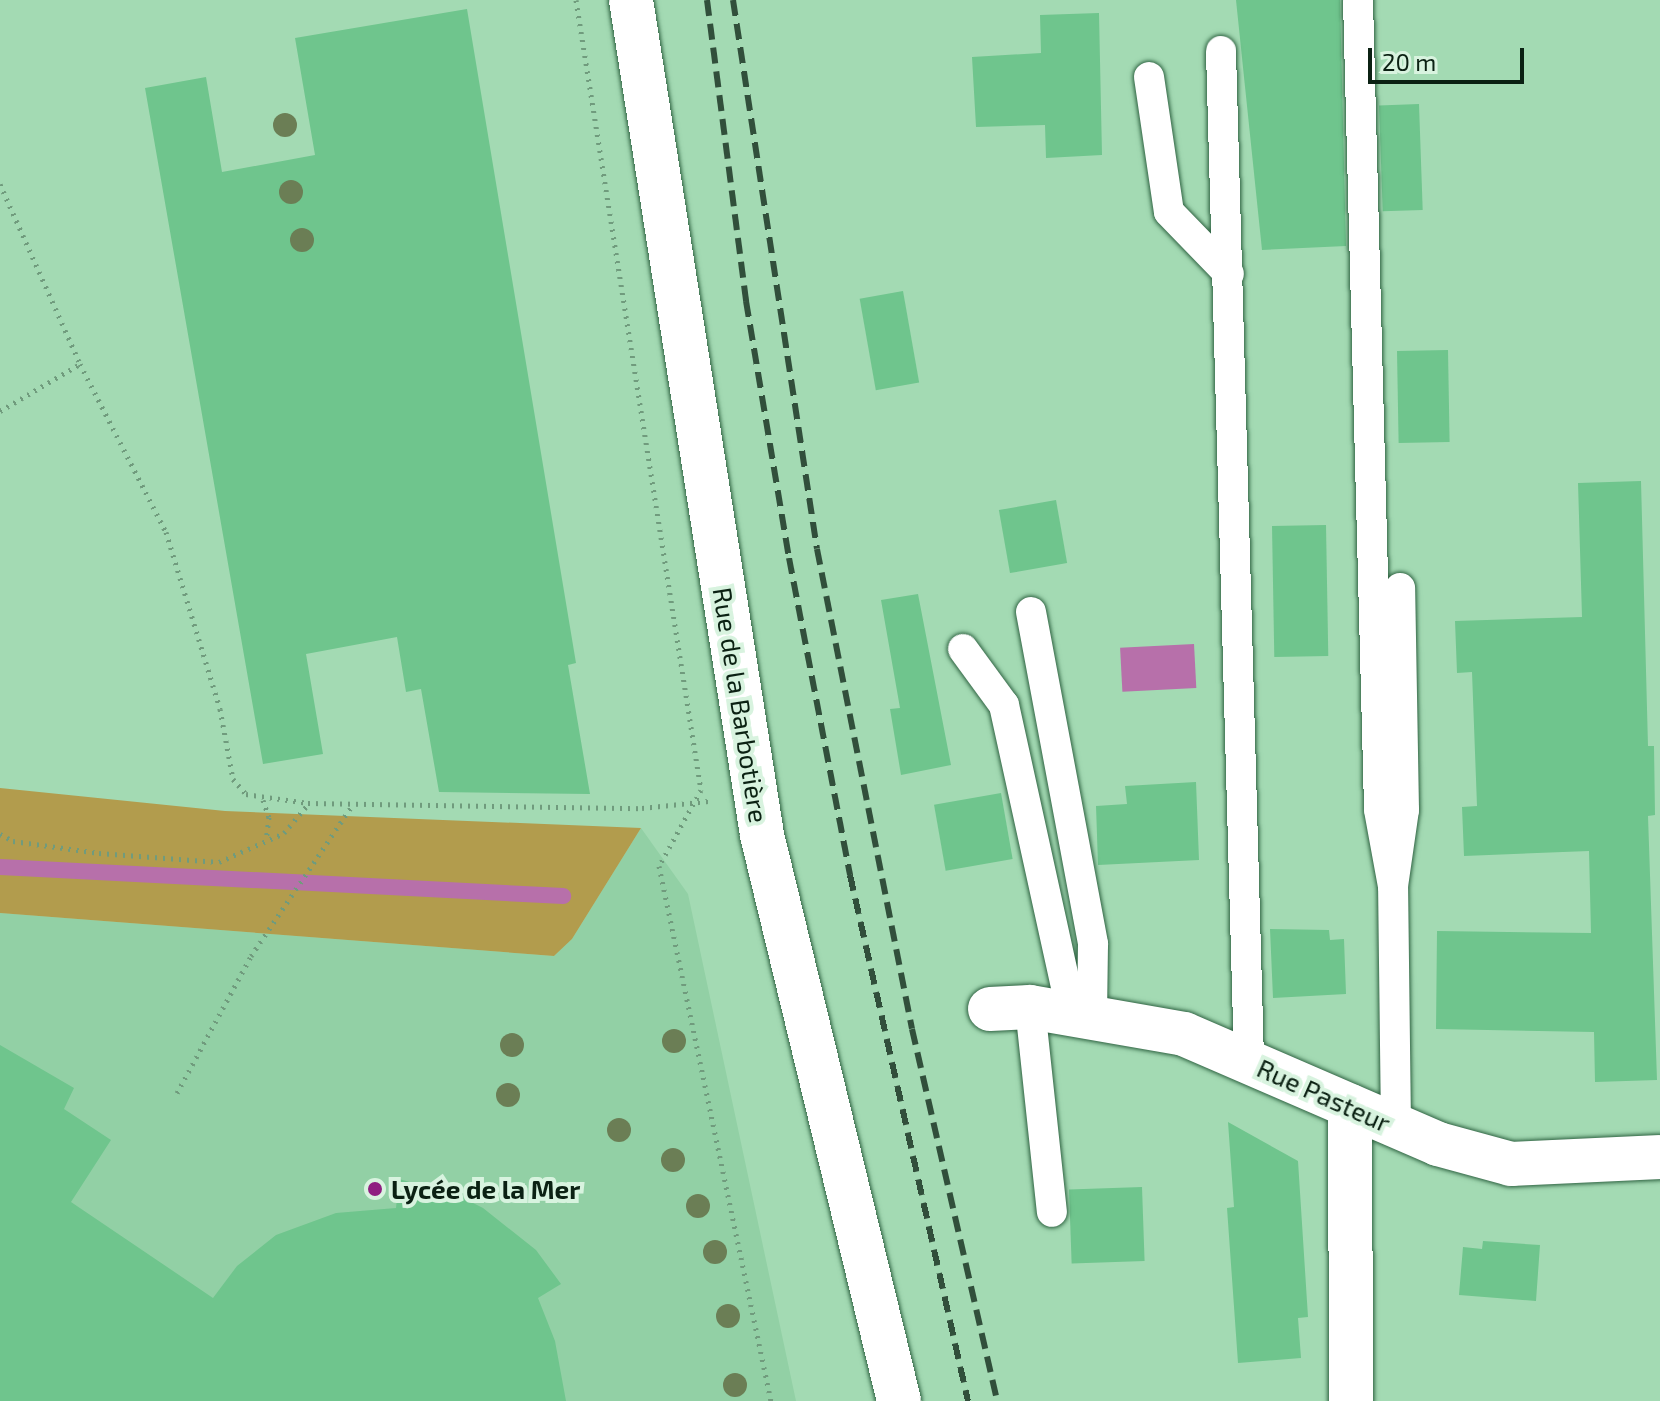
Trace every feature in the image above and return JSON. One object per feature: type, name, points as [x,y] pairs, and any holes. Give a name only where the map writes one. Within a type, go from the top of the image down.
[{"type":"street","name":"Rue de la Barbotière","points":[[631,0],[762,835],[899,1401]]},
{"type":"street","name":"Rue Pasteur","points":[[1010,1008],[1082,1016],[1184,1034],[1396,1126],[1511,1164],[1660,1157]]},
{"type":"street","points":[[1350,1106],[1351,1401]]},
{"type":"lane","points":[[1358,0],[1379,810],[1393,886]]},
{"type":"lane","points":[[1221,51],[1249,1062]]},
{"type":"lane","points":[[1149,77],[1169,212],[1229,274]]},
{"type":"lane","points":[[1396,1126],[1393,886],[1404,810],[1400,588]]},
{"type":"lane","points":[[1031,612],[1093,944],[1082,1016]]},
{"type":"lane","points":[[963,649],[1004,705],[1082,1016]]},
{"type":"lane","points":[[1010,1008],[1052,1212]]},
{"type":"path","points":[[576,0],[701,790],[698,804],[659,866],[771,1401]]},
{"type":"path","points":[[0,184],[80,364],[166,532],[220,709],[233,779],[246,794],[263,800],[353,804],[642,808],[698,804]]},
{"type":"path","points":[[0,411],[80,364]]},
{"type":"path","points":[[263,800],[269,817],[266,841]]},
{"type":"path","points":[[0,834],[41,845],[199,862],[230,859],[284,833],[308,803]]},
{"type":"path","points":[[177,1093],[251,956],[353,804]]},
{"type":"shaded area","points":[[1194,644],[1196,688],[1122,692],[1120,648]]},
{"type":"shaded area","points":[[0,788],[225,811],[641,828],[572,939],[554,956],[0,913]]},
{"type":"shaded area","name":"Lycée de la Mer","points":[[641,828],[688,894],[796,1401],[0,1401],[0,913],[554,956],[572,939]]},
{"type":"building","points":[[1236,0],[1340,0],[1346,246],[1262,250]]},
{"type":"building","points":[[467,9],[576,663],[568,665],[590,794],[439,792],[421,689],[406,692],[397,637],[306,654],[323,754],[263,764],[145,88],[206,77],[222,172],[315,155],[295,38]]},
{"type":"building","points":[[1099,13],[1102,155],[1046,158],[1045,125],[976,127],[972,57],[1041,53],[1040,15]]},
{"type":"building","points":[[1419,104],[1423,210],[1383,211],[1379,105]]},
{"type":"building","points":[[903,291],[919,383],[876,390],[860,299]]},
{"type":"building","points":[[1448,350],[1450,442],[1399,443],[1397,351]]},
{"type":"building","points":[[1641,481],[1648,746],[1654,746],[1655,815],[1648,816],[1657,1080],[1595,1082],[1594,1032],[1436,1029],[1437,931],[1591,933],[1589,851],[1464,856],[1462,807],[1477,806],[1472,672],[1457,673],[1455,621],[1582,617],[1578,483]]},
{"type":"building","points":[[1056,500],[1067,563],[1010,573],[999,510]]},
{"type":"building","points":[[1326,525],[1328,656],[1274,657],[1272,526]]},
{"type":"building","points":[[918,594],[951,765],[901,775],[890,709],[900,708],[881,600]]},
{"type":"building","points":[[1196,782],[1199,860],[1098,865],[1096,806],[1127,804],[1125,786]]},
{"type":"building","points":[[1001,793],[1013,859],[946,871],[934,805]]},
{"type":"building","points":[[1270,929],[1329,930],[1330,940],[1344,939],[1346,994],[1273,998]]},
{"type":"building","points":[[0,1045],[74,1088],[64,1109],[111,1140],[71,1202],[213,1298],[237,1266],[276,1235],[336,1213],[396,1208],[399,1179],[459,1196],[483,1208],[536,1250],[561,1284],[538,1298],[555,1341],[566,1401],[0,1401]]},
{"type":"building","points":[[1228,1122],[1298,1161],[1308,1317],[1298,1318],[1301,1358],[1238,1363],[1227,1208],[1234,1207]]},
{"type":"building","points":[[1142,1187],[1145,1261],[1072,1264],[1069,1190]]},
{"type":"building","points":[[1483,1241],[1540,1245],[1536,1301],[1459,1295],[1463,1247],[1482,1249]]},
{"type":"waterway","points":[[0,867],[563,896]]},
{"type":"railway","points":[[707,0],[746,301],[789,558],[850,875],[968,1401]]},
{"type":"railway","points":[[733,0],[817,549],[912,1029],[997,1401]]},
{"type":"place","name":"Lycée de la Mer","points":[[375,1189]]}]
